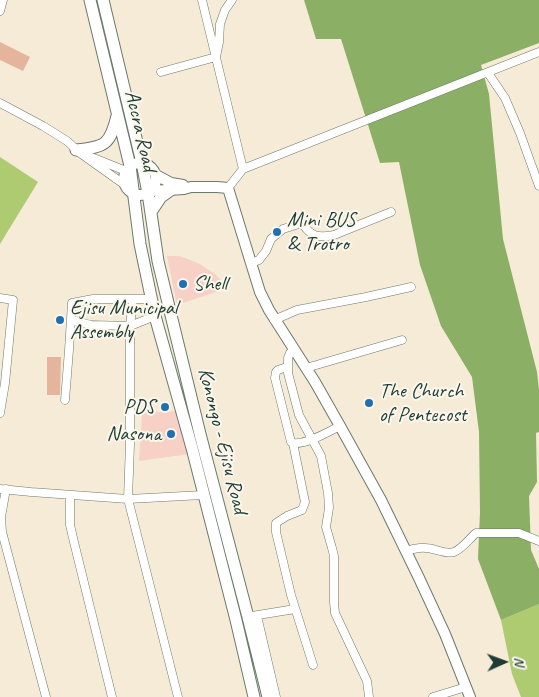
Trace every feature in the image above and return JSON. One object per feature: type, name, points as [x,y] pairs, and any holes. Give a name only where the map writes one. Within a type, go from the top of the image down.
[{"type":"highway","name":"Accra Road","points":[[90,0],[134,194],[145,271]]},
{"type":"highway","name":"Konongo - Ejisu Road","points":[[103,0],[150,192],[158,261],[200,434],[253,616],[268,697]]},
{"type":"highway","points":[[78,151],[101,146],[110,138],[117,115]]},
{"type":"highway","points":[[151,212],[160,198],[172,189]]},
{"type":"highway","name":"Konongo - Ejisu Road","points":[[145,271],[155,316],[236,620],[254,697]]},
{"type":"main road","points":[[191,187],[150,192],[141,196],[128,190],[124,185],[124,180],[128,168],[142,163],[151,167],[156,175],[171,183],[191,187],[228,188],[260,292],[274,320],[306,368],[381,500],[445,634],[468,692]]},
{"type":"main road","name":"Konongo - Ejisu Road","points":[[150,192],[155,184],[156,175]]},
{"type":"street","points":[[0,11],[3,0]]},
{"type":"street","points":[[202,0],[243,169]]},
{"type":"street","points":[[216,57],[220,24],[225,10],[232,0]]},
{"type":"street","points":[[228,188],[243,169],[539,52]]},
{"type":"street","points":[[161,72],[216,57]]},
{"type":"street","points":[[488,73],[505,98],[520,132],[539,186]]},
{"type":"street","points":[[0,103],[67,141],[124,185]]},
{"type":"street","points":[[78,151],[128,168]]},
{"type":"street","points":[[251,263],[259,260],[266,251],[271,239],[283,229],[293,225],[302,224],[308,232],[324,237],[334,235],[391,212]]},
{"type":"street","points":[[274,320],[298,310],[412,287]]},
{"type":"street","points":[[0,298],[13,300],[5,383],[0,413]]},
{"type":"street","points":[[65,400],[72,303],[93,299],[151,299]]},
{"type":"street","points":[[133,299],[130,326],[128,500],[178,697]]},
{"type":"street","points":[[71,320],[91,325],[130,326],[155,316]]},
{"type":"street","points":[[306,368],[402,340]]},
{"type":"street","points":[[294,349],[290,354],[287,367],[288,373],[299,415],[320,456],[328,493],[329,508],[326,527],[334,556],[335,612],[367,681],[368,697]]},
{"type":"street","points":[[287,367],[278,370],[275,378],[291,442],[293,443],[305,502],[302,510],[276,523],[276,532],[295,609],[313,665]]},
{"type":"street","points":[[293,443],[312,440],[340,426]]},
{"type":"street","points":[[46,697],[2,532],[3,489],[128,500],[203,496]]},
{"type":"street","points":[[70,495],[70,524],[112,697]]},
{"type":"street","points":[[406,551],[428,548],[453,552],[476,533],[519,533],[539,541]]},
{"type":"street","points":[[276,697],[253,616],[295,609]]},
{"type":"street","points":[[433,697],[468,692]]},
{"type":"shaded area","points":[[167,256],[180,256],[200,264],[220,279],[225,289],[177,305]]},
{"type":"shaded area","points":[[177,411],[189,454],[139,461],[142,413]]},
{"type":"green space","points":[[304,0],[539,0],[539,43],[481,65],[489,94],[503,239],[537,372],[539,390],[539,432],[536,433],[537,482],[529,496],[531,550],[539,569],[539,604],[501,620],[478,559],[480,512],[479,432],[472,377],[441,326],[420,265],[399,162],[380,163],[341,39],[316,39]]},
{"type":"green space","points":[[0,157],[38,182],[0,244]]},
{"type":"green space","points":[[539,604],[539,697],[521,697],[512,674],[501,620]]},
{"type":"building","points":[[0,42],[30,57],[23,71],[0,60]]},
{"type":"building","points":[[47,357],[61,357],[60,395],[47,395]]},
{"type":"place","name":"Mini BUS & Trotro","points":[[277,232]]},
{"type":"place","name":"Shell","points":[[183,284]]},
{"type":"place","name":"Ejisu Municipal Assembly","points":[[60,320]]},
{"type":"place","name":"The Church of Pentecost","points":[[369,403]]},
{"type":"place","name":"PDS","points":[[165,407]]},
{"type":"place","name":"Nasona","points":[[171,434]]}]
